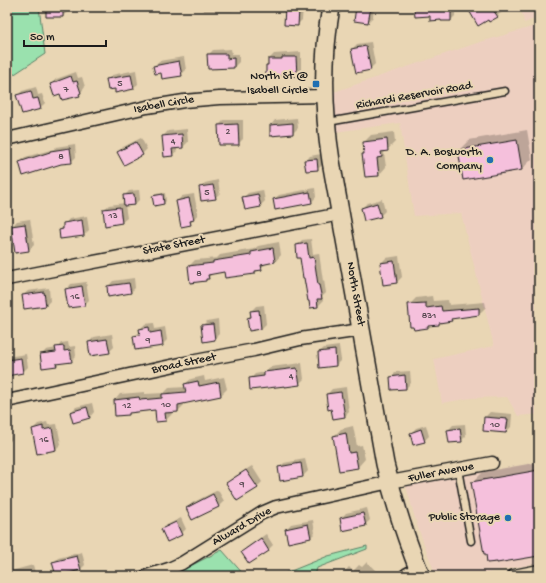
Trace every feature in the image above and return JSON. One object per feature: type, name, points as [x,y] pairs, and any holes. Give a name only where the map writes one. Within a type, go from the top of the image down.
[{"type":"main road","name":"North Street","points":[[331,7],[325,56],[326,122],[329,148],[378,429],[390,482],[415,574]]},
{"type":"street","name":"Isabell Circle","points":[[7,139],[147,107],[184,101],[219,98],[325,96]]},
{"type":"street","name":"State Street","points":[[7,279],[340,214]]},
{"type":"street","name":"Broad Street","points":[[7,401],[254,350],[300,339],[361,330]]},
{"type":"street","name":"Fuller Avenue","points":[[390,482],[492,463]]},
{"type":"street","name":"Alward Drive","points":[[147,576],[182,563],[269,509],[284,504],[390,482]]},
{"type":"street","points":[[514,576],[539,571]]},
{"type":"lane","name":"Richardi Reservoir Road","points":[[326,122],[505,91]]},
{"type":"lane","points":[[458,469],[470,541]]},
{"type":"shaded area","points":[[521,7],[539,7],[539,17],[524,23]]},
{"type":"shaded area","points":[[539,25],[539,414],[518,416],[507,397],[471,398],[442,403],[434,359],[494,346],[461,213],[414,216],[400,123],[335,132],[331,93],[480,42]]},
{"type":"shaded area","points":[[539,462],[539,563],[470,576],[436,576],[417,525],[406,486]]},
{"type":"green space","points":[[7,7],[39,7],[45,54],[7,79]]},
{"type":"green space","points":[[367,546],[367,549],[317,568],[315,576],[274,576],[281,575],[328,556]]},
{"type":"green space","points":[[222,550],[245,576],[173,576],[180,571]]},
{"type":"building","points":[[63,7],[63,17],[46,17],[46,8]]},
{"type":"building","points":[[285,7],[299,9],[298,26],[284,25]]},
{"type":"building","points":[[356,7],[371,7],[368,23],[354,21]]},
{"type":"building","points":[[414,7],[436,7],[436,10],[451,9],[451,21],[430,21],[430,16],[415,17]]},
{"type":"building","points":[[467,7],[491,7],[498,17],[489,22],[488,20],[478,26]]},
{"type":"building","points":[[366,46],[371,70],[356,73],[351,49]]},
{"type":"building","points":[[207,54],[227,54],[227,59],[234,58],[234,68],[208,69]]},
{"type":"building","points":[[282,57],[296,57],[297,76],[275,76],[275,78],[266,78],[266,65],[268,65],[268,59],[282,59]]},
{"type":"building","points":[[179,61],[182,76],[162,79],[161,73],[155,74],[153,66]]},
{"type":"building","points":[[131,75],[134,89],[115,93],[115,89],[108,90],[106,79]]},
{"type":"building","points":[[71,76],[73,82],[77,81],[81,93],[79,94],[80,96],[62,100],[60,94],[54,96],[50,84]]},
{"type":"building","points":[[31,91],[33,99],[38,98],[41,109],[22,114],[16,95]]},
{"type":"building","points":[[293,123],[293,134],[270,136],[270,125]]},
{"type":"building","points":[[238,124],[239,145],[219,145],[218,125]]},
{"type":"building","points":[[182,134],[183,148],[172,149],[173,156],[164,157],[162,136]]},
{"type":"building","points":[[387,139],[388,151],[381,152],[382,157],[377,158],[379,176],[365,177],[362,154],[364,154],[363,142]]},
{"type":"building","name":"D. A. Bosworth Company","points":[[517,140],[522,170],[463,180],[458,150]]},
{"type":"building","points":[[136,142],[143,155],[124,165],[117,152]]},
{"type":"building","points":[[70,148],[72,163],[61,164],[23,176],[19,162],[50,151]]},
{"type":"building","points":[[317,159],[318,170],[306,171],[304,160]]},
{"type":"building","points":[[213,185],[216,199],[201,201],[199,187]]},
{"type":"building","points":[[310,192],[312,203],[275,210],[273,199]]},
{"type":"building","points":[[134,194],[135,205],[124,206],[123,195]]},
{"type":"building","points":[[163,194],[164,204],[154,206],[152,196]]},
{"type":"building","points":[[258,194],[261,207],[245,210],[242,197]]},
{"type":"building","points":[[189,198],[194,220],[190,221],[191,225],[181,227],[176,201]]},
{"type":"building","points":[[377,203],[381,217],[364,221],[361,208]]},
{"type":"building","points":[[120,207],[122,223],[105,226],[103,209]]},
{"type":"building","points":[[82,220],[84,236],[60,239],[59,230],[63,229],[63,223]]},
{"type":"building","points":[[25,224],[29,251],[15,253],[11,226]]},
{"type":"building","points":[[307,243],[309,258],[314,257],[318,285],[322,299],[317,299],[318,307],[310,308],[300,258],[297,258],[296,245]]},
{"type":"building","points":[[273,248],[275,262],[261,265],[262,270],[255,271],[255,274],[225,278],[224,272],[208,275],[209,279],[206,279],[206,281],[190,283],[188,266],[213,263],[213,261],[251,255],[251,252]]},
{"type":"building","points":[[394,261],[397,283],[383,285],[380,263]]},
{"type":"building","points":[[129,283],[131,293],[108,297],[107,286]]},
{"type":"building","points":[[82,286],[85,306],[68,308],[65,289]]},
{"type":"building","points":[[44,292],[46,306],[24,309],[22,295]]},
{"type":"building","points":[[426,303],[426,308],[441,306],[442,311],[479,308],[479,315],[451,319],[452,321],[439,323],[439,325],[414,330],[413,327],[410,327],[408,304]]},
{"type":"building","points":[[259,310],[261,329],[249,331],[247,318],[251,317],[250,311]]},
{"type":"building","points":[[213,324],[215,340],[203,342],[201,325]]},
{"type":"building","points":[[149,327],[150,333],[161,331],[163,346],[135,350],[133,336],[140,335],[139,329]]},
{"type":"building","points":[[107,339],[110,353],[90,356],[88,342]]},
{"type":"building","points":[[64,346],[64,351],[70,350],[72,362],[42,368],[40,354],[56,352],[55,347]]},
{"type":"building","points":[[335,350],[336,366],[319,368],[318,352]]},
{"type":"building","points":[[21,358],[23,373],[7,376],[7,360]]},
{"type":"building","points":[[297,368],[300,385],[250,390],[249,378],[264,376],[264,372]]},
{"type":"building","points":[[405,375],[406,389],[391,390],[390,377]]},
{"type":"building","points":[[198,381],[199,386],[219,382],[221,396],[178,405],[178,412],[165,413],[166,421],[156,422],[155,410],[115,416],[114,400],[139,397],[140,400],[162,398],[162,394],[186,392],[184,384]]},
{"type":"building","points":[[341,392],[345,417],[333,419],[331,409],[328,410],[326,394]]},
{"type":"building","points":[[87,407],[90,418],[73,423],[70,412]]},
{"type":"building","points":[[484,417],[508,419],[506,433],[483,431]]},
{"type":"building","points":[[43,426],[43,430],[52,428],[56,450],[37,454],[32,429]]},
{"type":"building","points":[[460,428],[462,442],[449,443],[447,430]]},
{"type":"building","points":[[421,429],[425,442],[413,445],[410,433]]},
{"type":"building","points":[[346,433],[349,453],[355,452],[358,468],[339,471],[333,436]]},
{"type":"building","points":[[301,463],[303,477],[280,481],[278,467]]},
{"type":"building","points":[[246,470],[258,488],[237,501],[226,483]]},
{"type":"building","name":"Public Storage","points":[[539,470],[539,556],[497,563],[487,563],[471,482]]},
{"type":"building","points":[[213,494],[219,507],[192,520],[186,508]]},
{"type":"building","points":[[363,513],[366,526],[342,531],[340,518]]},
{"type":"building","points":[[176,522],[182,535],[167,542],[161,529]]},
{"type":"building","points":[[308,524],[311,538],[288,543],[285,529]]},
{"type":"building","points":[[261,538],[269,551],[249,564],[241,552]]},
{"type":"building","points":[[77,556],[81,570],[56,576],[52,562]]},
{"type":"place","name":"North St @ Isabell Circle","points":[[316,84]]},
{"type":"place","name":"D. A. Bosworth Company","points":[[490,160]]},
{"type":"place","name":"Public Storage","points":[[508,518]]}]
